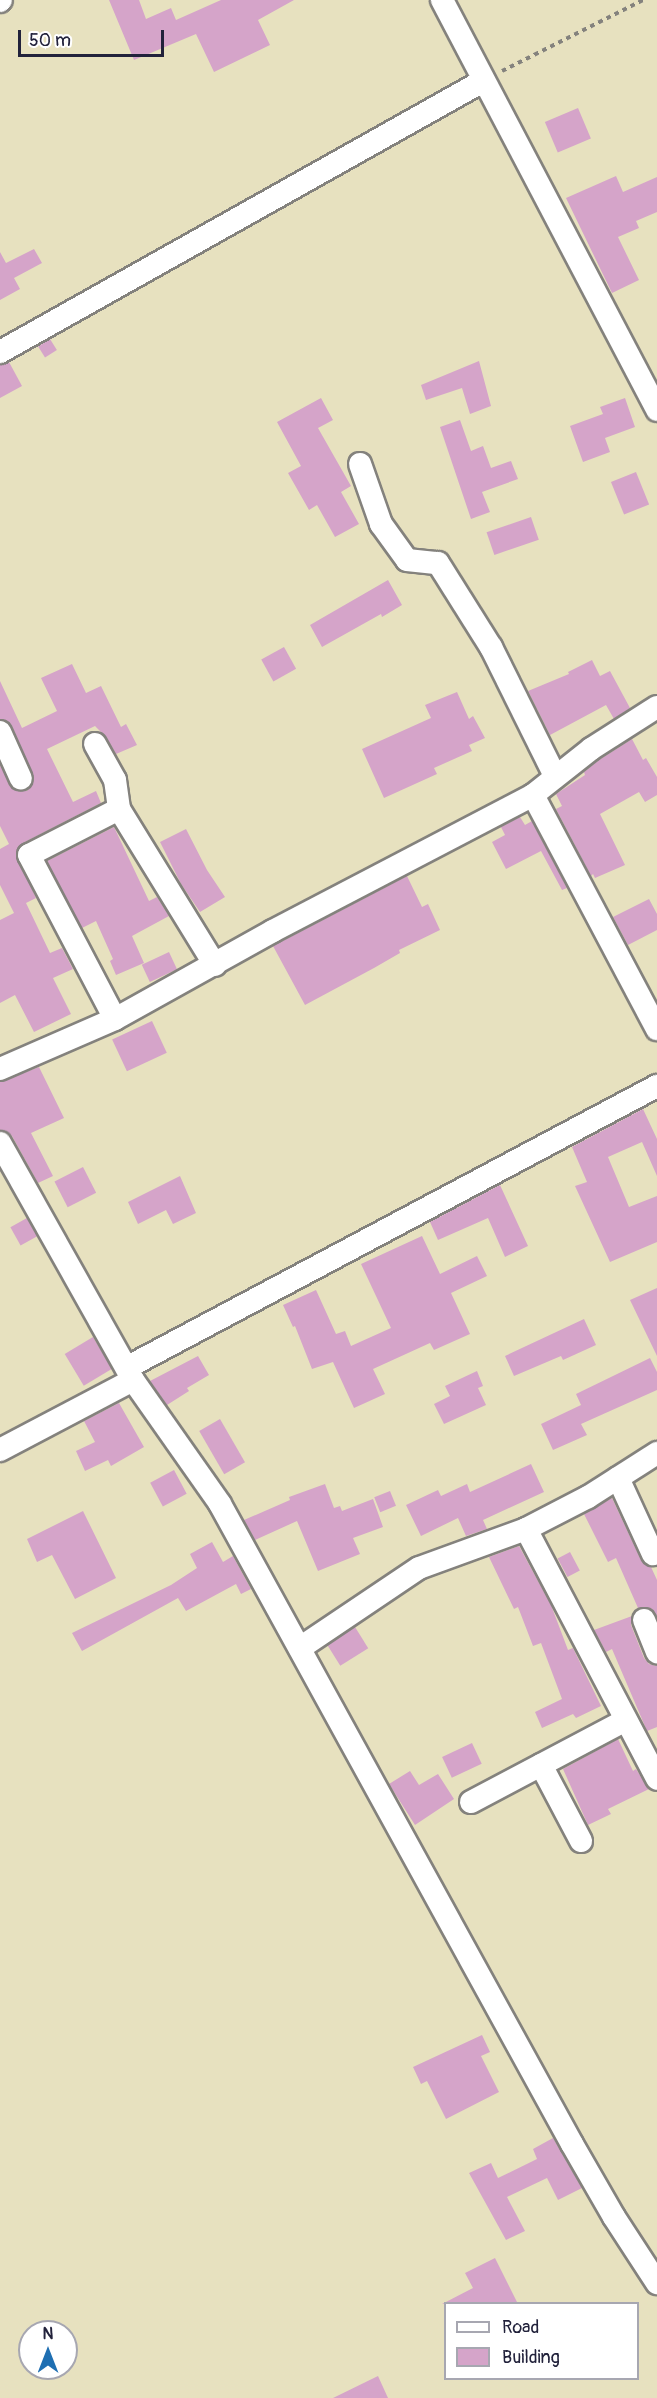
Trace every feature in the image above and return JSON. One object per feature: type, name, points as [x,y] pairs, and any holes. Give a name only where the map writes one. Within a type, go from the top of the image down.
[{"type":"street","points":[[442,0],[483,81],[650,381],[657,410]]},
{"type":"street","points":[[0,352],[483,81]]},
{"type":"street","points":[[360,464],[381,524],[407,560],[438,562],[491,647],[555,776]]},
{"type":"street","points":[[0,1069],[115,1019],[273,931],[533,795],[591,748],[657,707]]},
{"type":"street","points":[[0,732],[21,779]]},
{"type":"street","points":[[95,744],[115,780],[119,809],[215,965]]},
{"type":"street","points":[[533,795],[657,1029]]},
{"type":"street","points":[[115,1019],[28,855],[119,809]]},
{"type":"street","points":[[0,1450],[131,1373],[657,1086]]},
{"type":"street","points":[[0,1143],[131,1373],[220,1504],[572,2144],[614,2217],[657,2283]]},
{"type":"street","points":[[300,1648],[419,1568],[526,1529],[618,1478],[657,1453]]},
{"type":"street","points":[[618,1478],[653,1554]]},
{"type":"street","points":[[526,1529],[657,1779]]},
{"type":"street","points":[[644,1620],[657,1653]]},
{"type":"street","points":[[471,1802],[626,1720]]},
{"type":"street","points":[[541,1766],[581,1841]]},
{"type":"path","points":[[483,81],[643,0]]},
{"type":"building","points":[[109,0],[139,0],[146,19],[171,8],[176,20],[221,0],[294,0],[258,20],[270,45],[214,72],[196,34],[134,60]]},
{"type":"building","points":[[578,108],[591,138],[558,152],[545,122]]},
{"type":"building","points":[[616,176],[623,192],[657,177],[657,212],[636,221],[639,228],[618,237],[639,280],[612,293],[566,198]]},
{"type":"building","points":[[34,249],[42,263],[14,278],[20,289],[0,300],[0,252],[6,263]]},
{"type":"building","points":[[50,339],[57,350],[45,357],[38,346]]},
{"type":"building","points":[[479,361],[491,406],[470,414],[462,388],[426,400],[421,385]]},
{"type":"building","points":[[9,362],[22,386],[0,398],[0,365]]},
{"type":"building","points":[[321,398],[333,420],[318,428],[351,486],[341,492],[359,524],[335,537],[317,505],[309,510],[288,473],[301,466],[277,422]]},
{"type":"building","points":[[625,398],[635,427],[605,438],[610,452],[583,462],[570,426],[603,414],[600,407]]},
{"type":"building","points":[[460,420],[471,451],[483,446],[491,468],[511,461],[518,479],[482,492],[490,512],[471,519],[440,427]]},
{"type":"building","points":[[636,472],[649,504],[624,515],[611,482]]},
{"type":"building","points":[[531,517],[539,540],[494,555],[487,532]]},
{"type":"building","points":[[388,580],[402,605],[322,647],[310,625]]},
{"type":"building","points":[[284,647],[296,669],[273,681],[261,660]]},
{"type":"building","points":[[592,660],[600,676],[610,671],[630,708],[614,719],[606,705],[550,735],[528,691],[569,674],[568,672]]},
{"type":"building","points":[[72,664],[86,693],[101,686],[121,727],[126,724],[137,745],[116,754],[106,737],[95,726],[47,749],[73,802],[96,791],[101,803],[23,843],[16,854],[36,898],[26,903],[50,953],[62,948],[73,969],[53,978],[71,1014],[34,1032],[15,995],[0,1003],[0,920],[14,913],[0,885],[0,849],[9,844],[0,826],[0,765],[14,790],[27,791],[34,780],[12,726],[0,719],[0,681],[22,728],[57,711],[41,678]]},
{"type":"building","points":[[457,692],[469,719],[473,716],[485,738],[469,745],[472,751],[434,768],[437,774],[384,798],[362,749],[431,718],[425,705]]},
{"type":"building","points":[[632,739],[643,760],[646,758],[657,777],[657,795],[645,802],[639,792],[600,814],[625,865],[595,878],[593,874],[591,876],[556,809],[562,806],[556,794],[585,775],[584,772],[599,760]]},
{"type":"building","points":[[520,817],[525,825],[532,821],[567,888],[562,890],[541,851],[506,869],[492,842],[505,835],[501,827]]},
{"type":"building","points":[[114,827],[149,901],[157,897],[169,916],[132,936],[144,963],[116,975],[110,961],[113,959],[96,921],[82,928],[47,861]]},
{"type":"building","points":[[186,829],[207,870],[225,897],[200,912],[181,884],[160,842]]},
{"type":"building","points":[[407,876],[422,907],[428,904],[440,930],[399,950],[400,953],[305,1005],[273,946]]},
{"type":"building","points":[[649,899],[657,914],[657,930],[628,945],[613,917]]},
{"type":"building","points":[[169,952],[177,969],[150,982],[142,965]]},
{"type":"building","points":[[152,1021],[167,1053],[127,1071],[112,1040]]},
{"type":"building","points":[[39,1067],[64,1118],[31,1133],[53,1176],[38,1183],[12,1136],[0,1130],[0,1082]]},
{"type":"building","points":[[643,1109],[657,1139],[657,1176],[642,1142],[608,1157],[629,1207],[657,1196],[657,1242],[610,1262],[575,1186],[587,1182],[572,1147]]},
{"type":"building","points":[[83,1167],[96,1193],[68,1207],[54,1182]]},
{"type":"building","points":[[180,1176],[196,1213],[173,1224],[166,1210],[138,1224],[128,1202]]},
{"type":"building","points":[[500,1185],[528,1246],[505,1257],[488,1218],[438,1240],[430,1222]]},
{"type":"building","points":[[27,1218],[37,1236],[21,1246],[10,1227]]},
{"type":"building","points":[[422,1236],[440,1274],[477,1256],[487,1276],[451,1293],[470,1334],[434,1350],[430,1343],[373,1369],[385,1394],[354,1408],[333,1362],[312,1369],[295,1326],[293,1327],[283,1305],[316,1290],[336,1334],[345,1331],[351,1346],[391,1328],[361,1264]]},
{"type":"building","points":[[657,1288],[657,1356],[630,1300]]},
{"type":"building","points":[[584,1319],[596,1345],[563,1360],[561,1356],[514,1376],[505,1356]]},
{"type":"building","points":[[93,1337],[112,1369],[84,1386],[65,1354]]},
{"type":"building","points":[[198,1356],[209,1375],[187,1388],[189,1391],[167,1405],[150,1381]]},
{"type":"building","points":[[650,1358],[657,1372],[657,1390],[581,1424],[587,1435],[553,1450],[541,1424],[581,1405],[576,1394]]},
{"type":"building","points":[[477,1371],[483,1386],[478,1388],[486,1405],[444,1424],[434,1404],[450,1396],[445,1386]]},
{"type":"building","points":[[119,1403],[144,1447],[111,1466],[108,1460],[85,1471],[76,1451],[95,1442],[84,1421]]},
{"type":"building","points":[[220,1419],[245,1462],[224,1474],[199,1431]]},
{"type":"building","points":[[531,1464],[544,1492],[483,1520],[487,1529],[466,1536],[458,1518],[421,1536],[406,1505],[438,1490],[441,1496],[467,1484],[470,1492]]},
{"type":"building","points":[[174,1470],[187,1494],[163,1507],[150,1483]]},
{"type":"building","points":[[325,1484],[334,1508],[340,1506],[342,1511],[373,1499],[383,1527],[353,1538],[360,1554],[318,1571],[297,1521],[255,1540],[244,1520],[290,1500],[289,1497]]},
{"type":"building","points":[[390,1491],[396,1506],[380,1512],[374,1497]]},
{"type":"building","points":[[612,1498],[641,1560],[651,1567],[657,1580],[657,1616],[652,1609],[638,1608],[616,1558],[608,1562],[584,1514]]},
{"type":"building","points":[[83,1511],[116,1578],[75,1599],[52,1555],[37,1562],[27,1539]]},
{"type":"building","points":[[212,1542],[223,1562],[233,1556],[251,1589],[241,1594],[236,1584],[186,1611],[178,1598],[82,1651],[72,1633],[171,1585],[197,1568],[190,1554]]},
{"type":"building","points":[[519,1546],[551,1605],[568,1650],[573,1648],[601,1706],[576,1718],[573,1714],[542,1728],[535,1712],[562,1699],[541,1643],[533,1646],[518,1607],[514,1609],[489,1557]]},
{"type":"building","points":[[570,1552],[580,1571],[567,1577],[558,1559]]},
{"type":"building","points":[[632,1616],[631,1625],[644,1658],[649,1664],[657,1666],[657,1727],[647,1731],[612,1649],[606,1652],[594,1630]]},
{"type":"building","points":[[355,1627],[368,1648],[340,1666],[327,1644]]},
{"type":"building","points":[[618,1739],[633,1771],[636,1769],[649,1789],[608,1809],[611,1814],[588,1825],[563,1769]]},
{"type":"building","points":[[472,1743],[482,1764],[452,1778],[442,1757]]},
{"type":"building","points":[[410,1771],[419,1785],[438,1774],[454,1799],[415,1825],[389,1784]]},
{"type":"building","points":[[482,2035],[490,2052],[481,2056],[499,2092],[446,2119],[427,2081],[421,2084],[413,2067]]},
{"type":"building","points":[[553,2138],[582,2188],[558,2200],[547,2178],[507,2197],[525,2231],[506,2240],[469,2173],[491,2163],[498,2178],[537,2159],[533,2149]]},
{"type":"building","points":[[495,2258],[517,2302],[446,2302],[473,2288],[465,2273]]},
{"type":"building","points":[[378,2376],[388,2398],[333,2398]]}]
